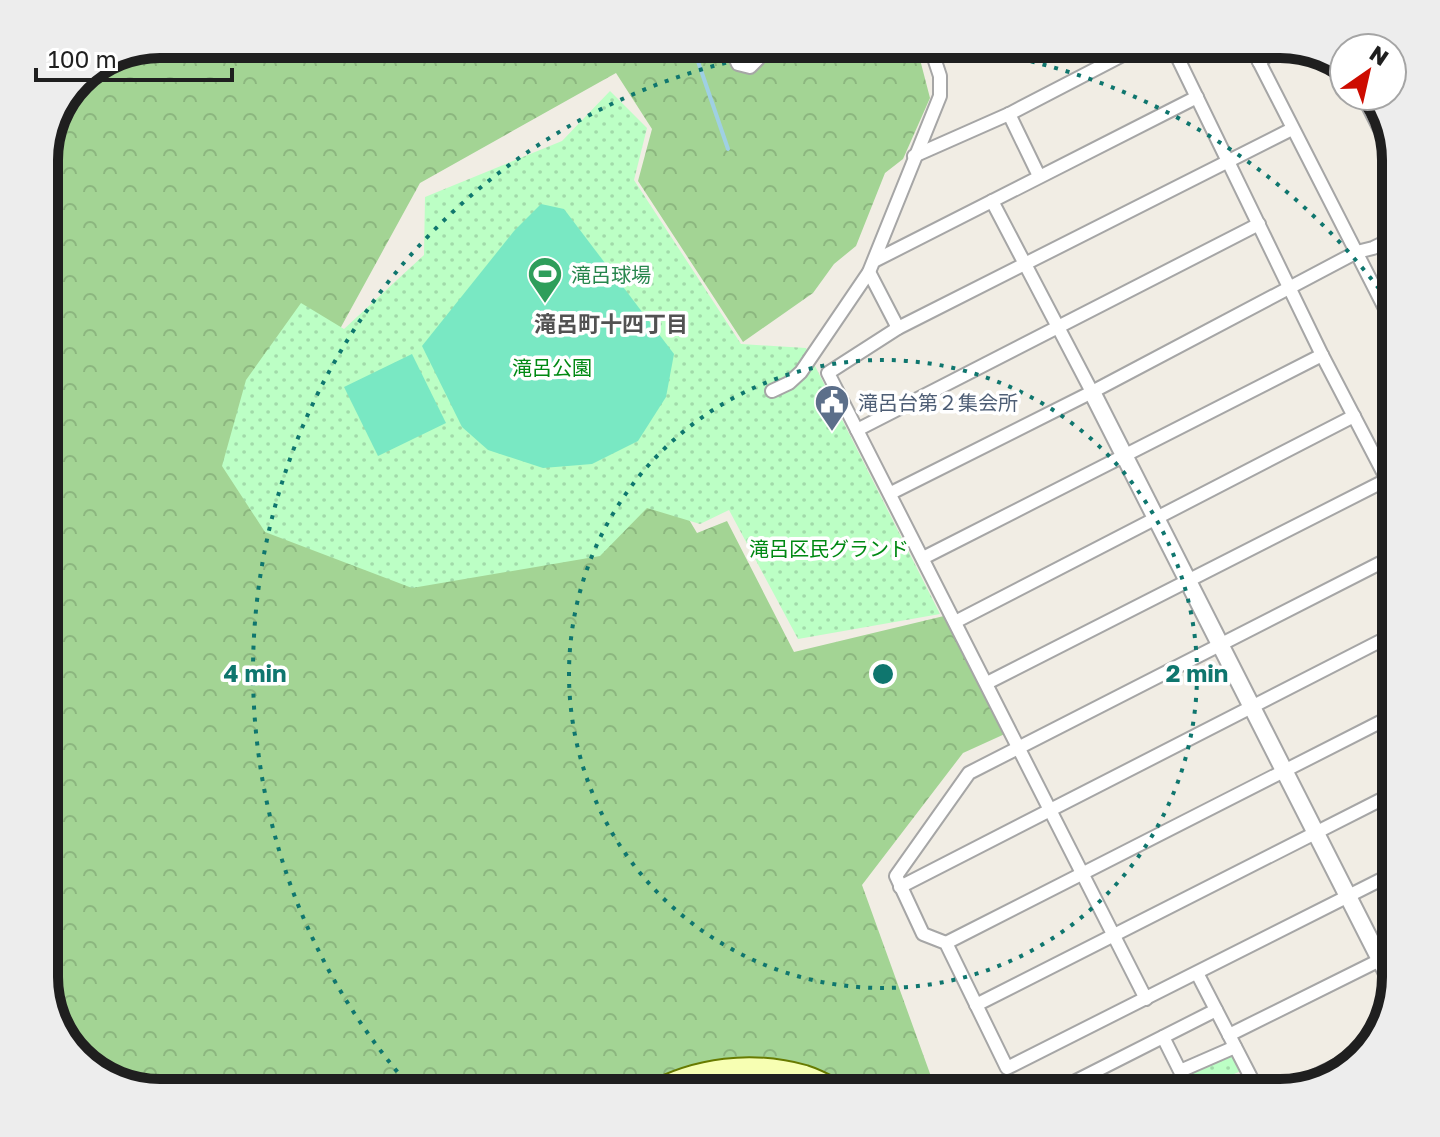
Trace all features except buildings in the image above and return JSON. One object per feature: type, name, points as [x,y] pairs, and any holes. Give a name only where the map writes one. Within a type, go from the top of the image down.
[{"type":"main road","points":[[679,1079],[711,1069],[759,1067],[814,1079]]},
{"type":"street","points":[[735,58],[738,64],[750,67],[758,58]]},
{"type":"street","points":[[772,391],[789,383],[801,372],[871,266],[940,96],[940,76],[934,58]]},
{"type":"street","points":[[914,156],[1009,114],[1117,58]]},
{"type":"street","points":[[1178,58],[1322,355],[1382,461]]},
{"type":"street","points":[[1257,58],[1382,302]]},
{"type":"street","points":[[1259,62],[1264,58]]},
{"type":"street","points":[[871,266],[1039,176],[1197,97]]},
{"type":"street","points":[[1009,114],[1039,176]]},
{"type":"street","points":[[1146,999],[828,373],[898,328],[1292,129]]},
{"type":"street","points":[[992,201],[1189,581],[1218,644],[1382,964]]},
{"type":"street","points":[[857,430],[1259,224]]},
{"type":"street","points":[[891,493],[1092,392],[1357,252],[1382,244]]},
{"type":"street","points":[[871,266],[898,328]]},
{"type":"street","points":[[923,558],[1322,355]]},
{"type":"street","points":[[955,622],[1354,416]]},
{"type":"street","points":[[987,683],[1382,482]]},
{"type":"street","points":[[1382,562],[969,773],[896,876],[923,934],[946,943],[1007,1068],[1382,879]]},
{"type":"street","points":[[900,887],[1382,640]]},
{"type":"street","points":[[946,943],[1382,721]]},
{"type":"street","points":[[976,1005],[1382,799]]},
{"type":"street","points":[[1229,1035],[1380,960]]},
{"type":"street","points":[[1197,973],[1252,1079]]},
{"type":"street","points":[[1080,1079],[1216,1010]]},
{"type":"street","points":[[1163,1037],[1180,1071],[1235,1047]]},
{"type":"green space","points":[[160,58],[920,58],[930,98],[903,159],[885,173],[856,246],[834,264],[813,293],[743,342],[638,181],[652,129],[616,73],[420,183],[318,369],[669,486],[697,533],[727,521],[794,652],[944,616],[1007,733],[963,753],[862,885],[932,1079],[160,1079],[127,1074],[98,1058],[83,1044],[63,1010],[58,984],[58,153],[61,134],[69,115],[93,83],[127,63]]},
{"type":"green space","name":"滝呂公園","points":[[610,91],[647,128],[634,180],[741,344],[806,348],[940,614],[798,639],[729,510],[700,524],[647,508],[600,556],[412,588],[265,532],[222,466],[246,380],[301,303],[344,329],[424,255],[425,197],[562,141]]},
{"type":"green space","name":"滝呂球場","points":[[541,204],[564,209],[674,354],[666,397],[638,441],[592,464],[543,468],[488,450],[462,427],[422,346],[514,231]]},
{"type":"green space","points":[[412,354],[446,423],[378,456],[344,387]]},
{"type":"green space","points":[[1232,1052],[1241,1071],[1222,1079],[1186,1079],[1183,1073]]},
{"type":"waterway","points":[[697,58],[728,149]]},
{"type":"place","name":"滝呂球場","points":[[545,305]]},
{"type":"place","name":"滝呂台第２集会所","points":[[832,433]]},
{"type":"district","name":"滝呂町十四丁目","points":[[611,323]]},
{"type":"park label","name":"滝呂区民グランド","points":[[829,548]]}]
